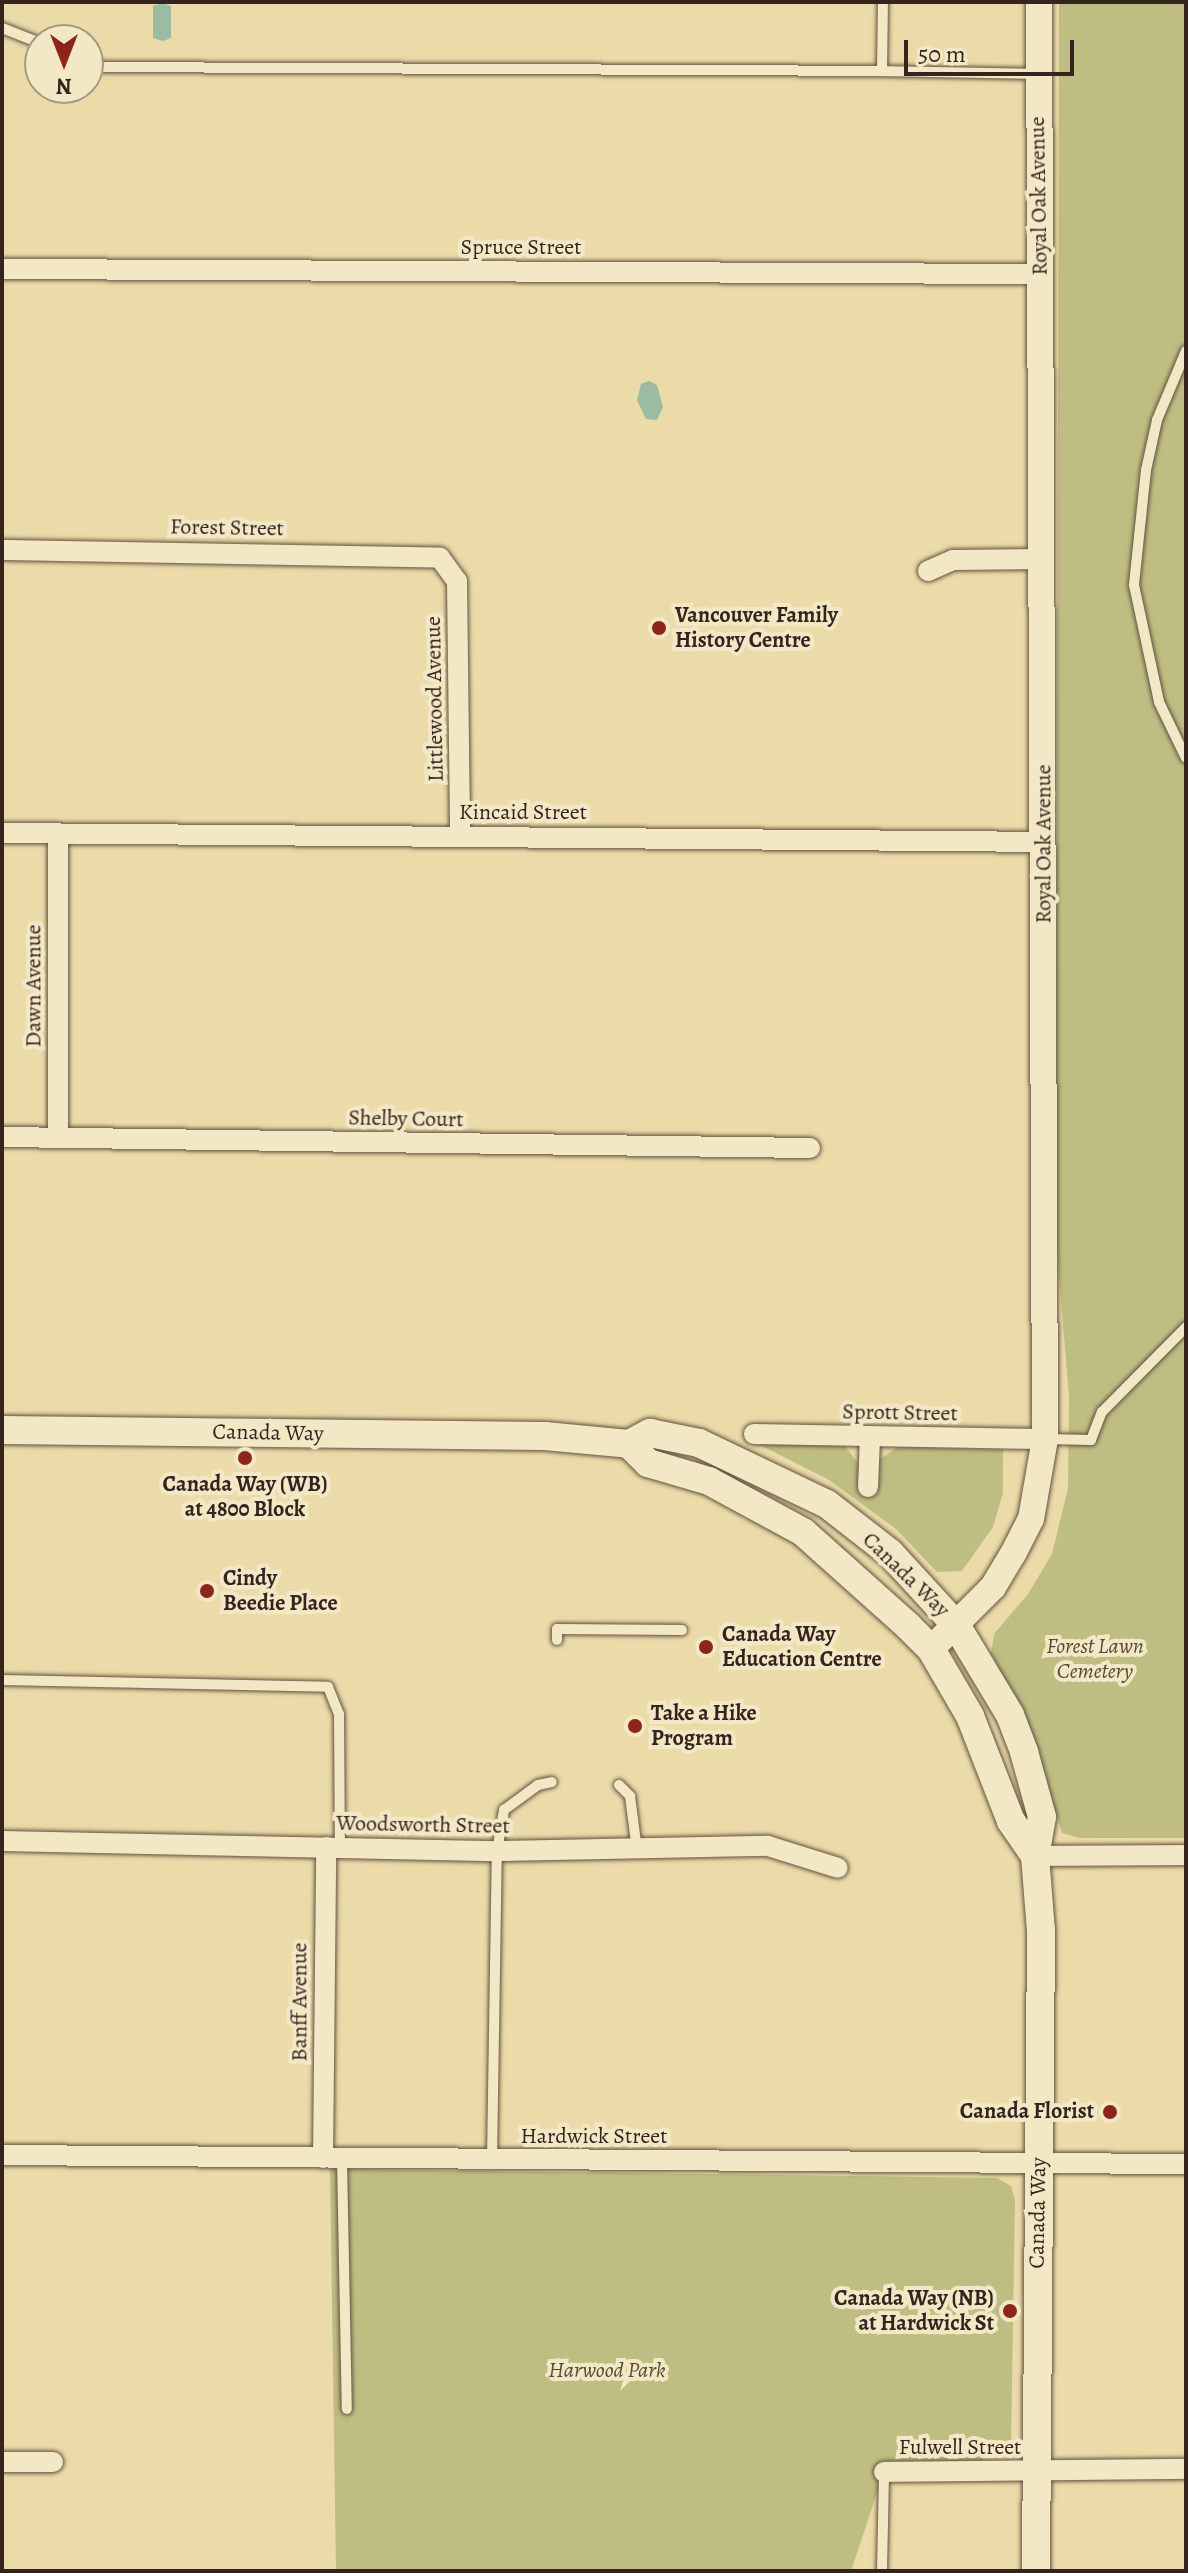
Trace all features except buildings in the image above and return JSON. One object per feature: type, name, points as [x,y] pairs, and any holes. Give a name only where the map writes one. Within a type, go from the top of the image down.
[{"type":"main road","name":"Canada Way","points":[[2,1430],[545,1436],[629,1444],[650,1433],[699,1443],[827,1504],[890,1553],[956,1625],[1010,1715],[1042,1817],[1035,1856],[1041,1930],[1036,2571]]},
{"type":"main road","name":"Canada Way","points":[[629,1444],[648,1463],[709,1481],[803,1532],[931,1649],[990,1759],[1011,1821],[1035,1856]]},
{"type":"street","name":"Royal Oak Avenue","points":[[931,1649],[993,1587],[1031,1519],[1045,1439],[1039,2]]},
{"type":"street","name":"Spruce Street","points":[[2,269],[1041,274]]},
{"type":"street","name":"Forest Street","points":[[2,550],[430,554],[449,564]]},
{"type":"street","points":[[928,571],[953,560],[1043,559]]},
{"type":"street","name":"Littlewood Avenue","points":[[449,564],[457,581],[460,836]]},
{"type":"street","name":"Kincaid Street","points":[[2,833],[1044,842]]},
{"type":"street","name":"Dawn Avenue","points":[[58,834],[58,1138]]},
{"type":"street","name":"Shelby Court","points":[[2,1137],[810,1148]]},
{"type":"street","name":"Sprott Street","points":[[754,1434],[1045,1439]]},
{"type":"street","points":[[868,1487],[870,1437]]},
{"type":"street","name":"Woodsworth Street","points":[[2,1841],[497,1851],[637,1851],[673,1844],[768,1846],[838,1868]]},
{"type":"street","name":"Banff Avenue","points":[[332,2158],[333,1848]]},
{"type":"street","points":[[1035,1856],[1186,1855]]},
{"type":"street","name":"Hardwick Street","points":[[2,2155],[1186,2164]]},
{"type":"street","points":[[2,2462],[53,2462]]},
{"type":"street","name":"Fulwell Street","points":[[884,2472],[1186,2469]]},
{"type":"lane","points":[[882,71],[883,2]]},
{"type":"lane","points":[[2,28],[24,37]]},
{"type":"lane","points":[[104,64],[120,68],[1038,74]]},
{"type":"lane","points":[[1186,351],[1174,370],[1149,457],[1134,585],[1159,702],[1186,758]]},
{"type":"lane","points":[[1045,1439],[1091,1440],[1102,1412],[1186,1327]]},
{"type":"lane","points":[[557,1640],[557,1629],[682,1630]]},
{"type":"lane","points":[[2,1680],[328,1687],[339,1714],[333,1848]]},
{"type":"lane","points":[[492,2161],[497,1851],[504,1810],[538,1785],[552,1782]]},
{"type":"lane","points":[[619,1785],[630,1796],[637,1851]]},
{"type":"lane","points":[[332,2158],[347,2409]]},
{"type":"lane","points":[[882,2571],[884,2472]]},
{"type":"green space","name":"Forest Lawn Cemetery","points":[[1059,2],[1186,2],[1186,1838],[1079,1838],[1062,1833],[1034,1742],[991,1653],[994,1634],[1028,1594],[1052,1554],[1068,1488],[1069,1397],[1056,1239]]},
{"type":"green space","points":[[758,1444],[844,1445],[861,1467],[861,1494],[873,1495],[880,1459],[898,1447],[1003,1450],[1003,1493],[993,1527],[962,1571],[937,1572],[896,1529],[829,1480]]},
{"type":"green space","name":"Harwood Park","points":[[330,2169],[997,2178],[1011,2186],[1015,2200],[1011,2446],[983,2461],[884,2472],[851,2571],[336,2571]]},
{"type":"shaded area","points":[[162,3],[171,6],[171,38],[163,41],[153,38],[153,6]]},
{"type":"shaded area","points":[[649,381],[657,385],[663,407],[657,420],[646,419],[637,400],[641,384]]},
{"type":"place","name":"Vancouver Family History Centre","points":[[659,628]]},
{"type":"place","name":"Canada Way (WB) at 4800 Block","points":[[245,1458]]},
{"type":"place","name":"Cindy Beedie Place","points":[[207,1591]]},
{"type":"place","name":"Canada Way Education Centre","points":[[706,1647]]},
{"type":"place","name":"Take a Hike Program","points":[[635,1726]]},
{"type":"place","name":"Canada Florist","points":[[1110,2112]]},
{"type":"place","name":"Canada Way (NB) at Hardwick St","points":[[1010,2311]]}]
